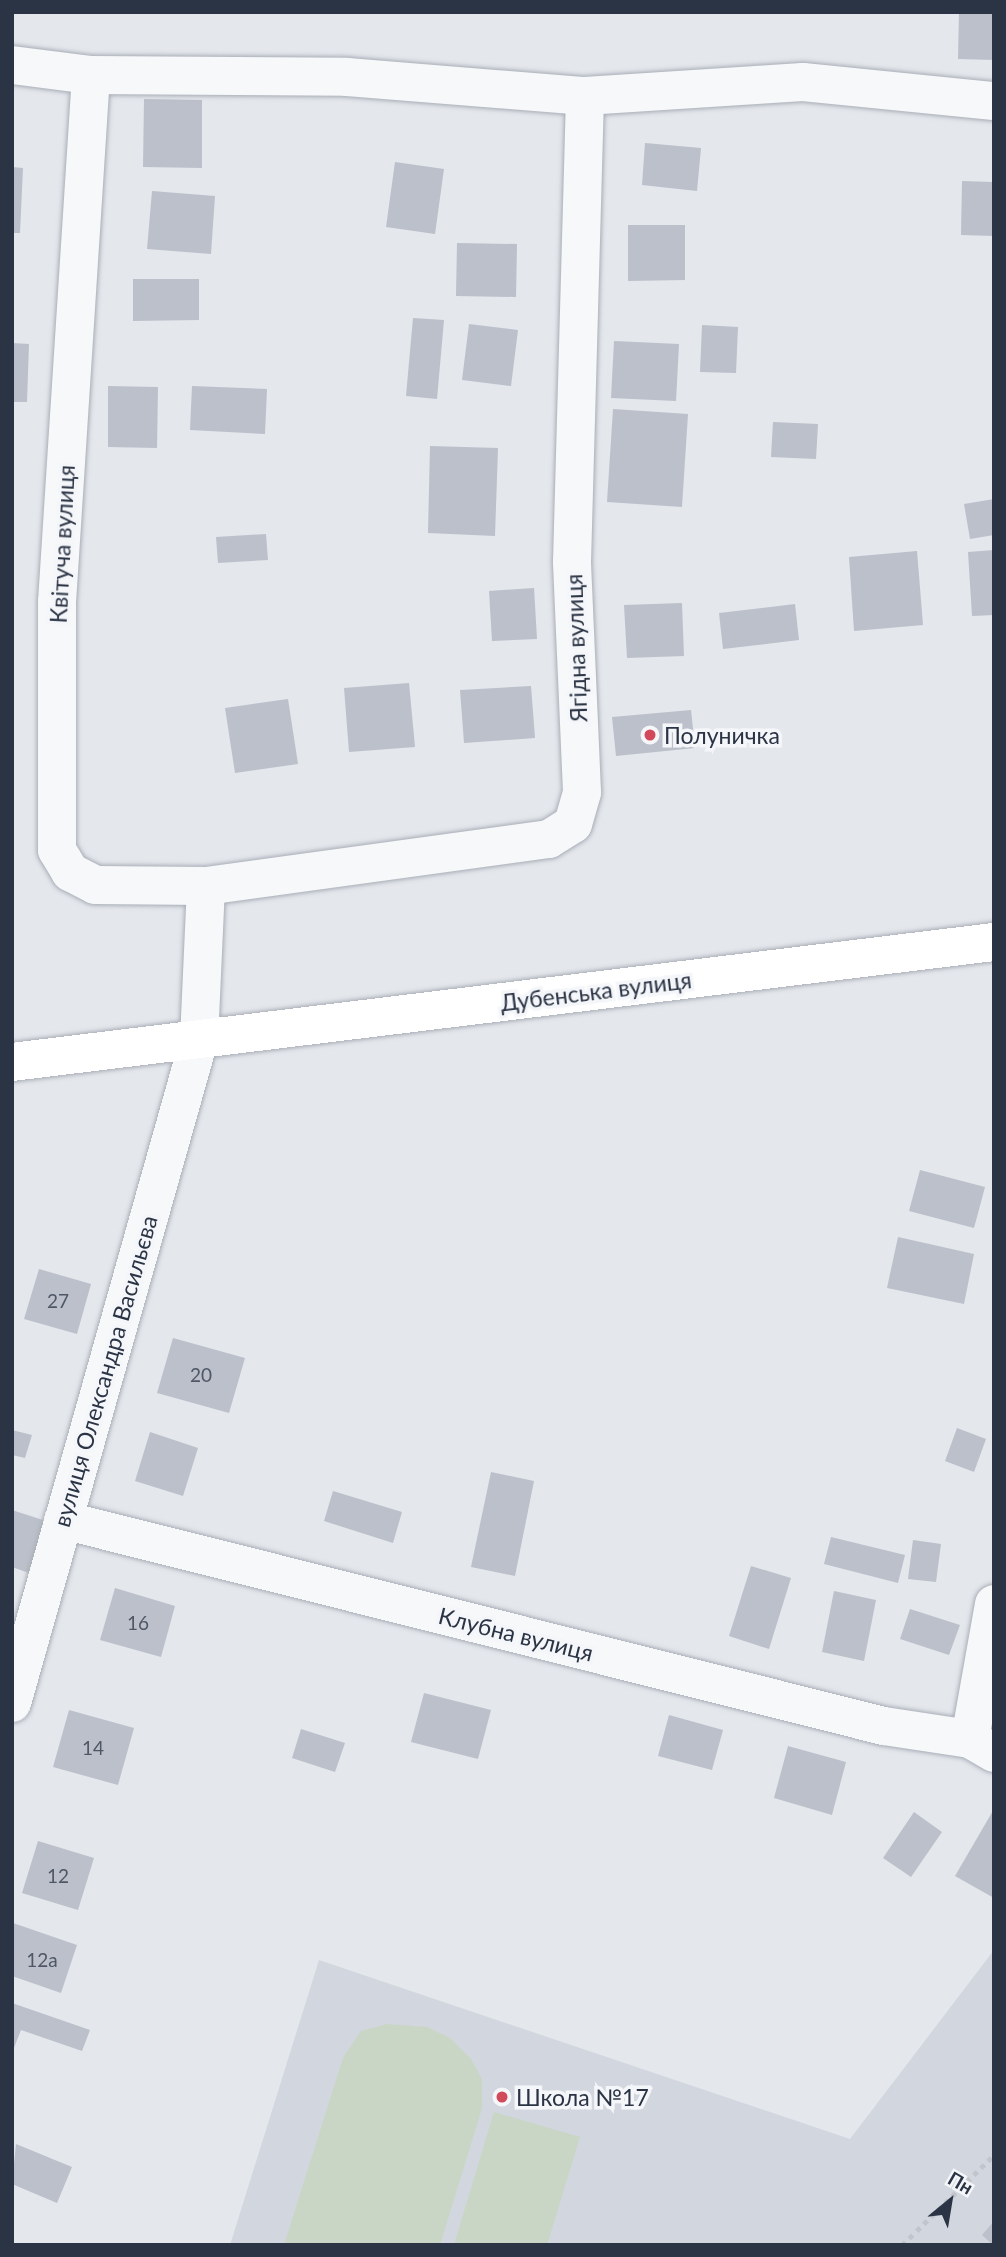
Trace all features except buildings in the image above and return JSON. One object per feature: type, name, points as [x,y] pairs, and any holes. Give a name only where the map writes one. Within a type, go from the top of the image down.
[{"type":"main road","name":"Дубенська вулиця","points":[[12,1062],[994,942]]},
{"type":"street","points":[[12,65],[91,75],[346,77],[585,96],[803,82],[994,101]]},
{"type":"street","name":"Квітуча вулиця","points":[[91,75],[57,602],[57,850],[70,872],[95,884],[206,886]]},
{"type":"street","name":"Ягідна вулиця","points":[[206,886],[549,839],[573,824],[582,792],[572,562],[585,96]]},
{"type":"street","name":"вулиця Олександра Васильєва","points":[[12,1703],[199,1040],[206,886]]},
{"type":"street","name":"Клубна вулиця","points":[[63,1520],[884,1726],[982,1746],[994,1604]]},
{"type":"path","points":[[902,2245],[994,2155]]},
{"type":"shaded area","name":"Школа №17","points":[[994,1950],[994,2245],[230,2245],[319,1960],[850,2139]]},
{"type":"green space","points":[[387,2024],[427,2027],[450,2038],[471,2059],[482,2079],[482,2108],[440,2245],[284,2245],[343,2058],[361,2031]]},
{"type":"green space","points":[[494,2112],[580,2137],[547,2245],[454,2245]]},
{"type":"place","name":"Полуничка","points":[[650,735]]},
{"type":"place","name":"Школа №17","points":[[502,2097]]}]
